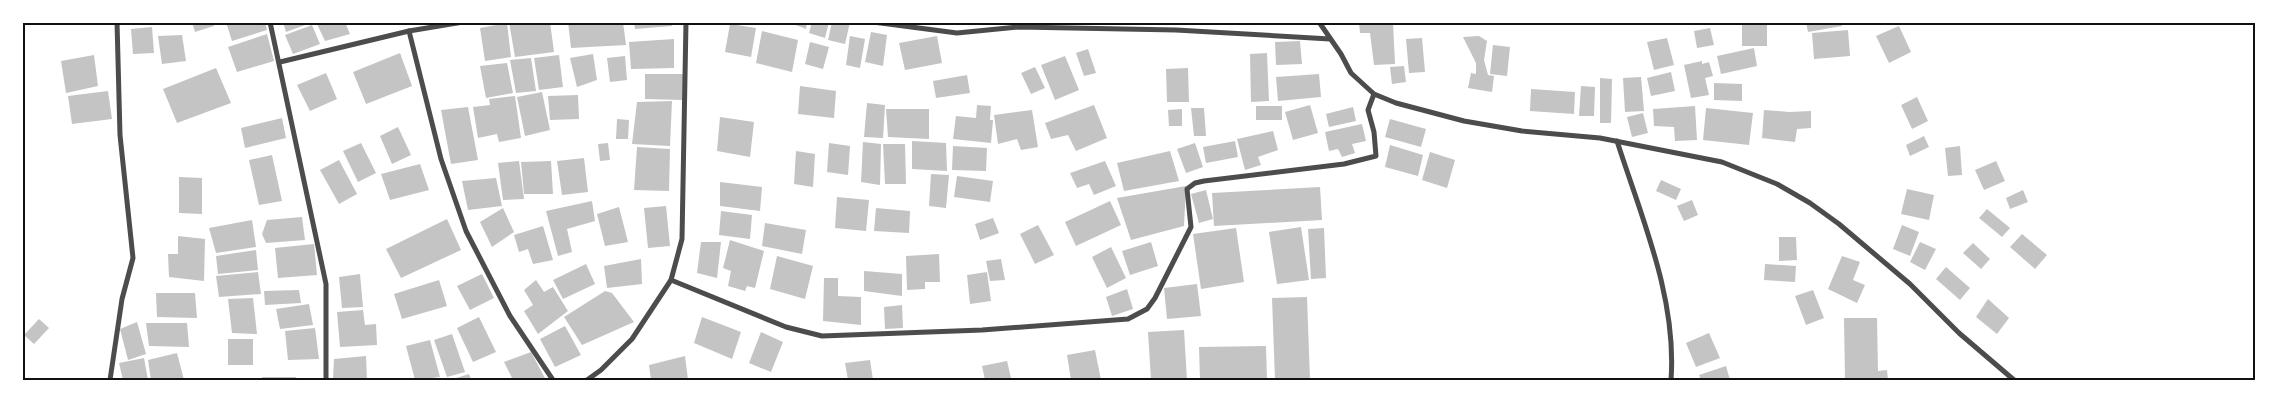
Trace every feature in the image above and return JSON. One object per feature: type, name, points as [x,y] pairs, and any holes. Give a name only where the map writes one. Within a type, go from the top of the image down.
[{"type":"street","points":[[110,380],[122,299],[133,258],[120,135],[117,22]]},
{"type":"street","points":[[270,22],[326,284],[326,380]]},
{"type":"street","points":[[280,62],[409,31],[463,22]]},
{"type":"street","points":[[587,380],[601,370],[632,339],[671,280],[682,239],[686,22]]},
{"type":"street","points":[[873,22],[958,33],[1039,28],[1176,30],[1330,40]]},
{"type":"street","points":[[1319,22],[1352,73],[1374,94],[1396,103],[1464,120],[1522,131],[1617,141],[1722,162],[1777,184],[1810,203],[1839,224],[1910,284],[1959,333],[2014,380]]},
{"type":"street","points":[[409,31],[441,158],[466,231],[510,316],[553,380]]},
{"type":"street","points":[[671,280],[786,327],[822,336],[982,330],[1128,320],[1147,309],[1155,298],[1191,228],[1187,190],[1195,183],[1204,181],[1344,164],[1376,156],[1374,132],[1368,110],[1374,94]]},
{"type":"street","points":[[1617,141],[1663,284],[1671,327],[1671,380]]},
{"type":"building","points":[[192,22],[213,22],[214,26],[195,32]]},
{"type":"building","points":[[226,22],[265,22],[267,30],[232,41]]},
{"type":"building","points":[[283,22],[311,22],[311,23],[286,32]]},
{"type":"building","points":[[316,22],[345,22],[350,34],[325,41]]},
{"type":"building","points":[[509,22],[550,22],[554,52],[515,57]]},
{"type":"building","points":[[568,22],[623,22],[626,45],[571,48]]},
{"type":"building","points":[[634,22],[671,22],[672,26],[635,29]]},
{"type":"building","points":[[788,22],[807,22],[806,29]]},
{"type":"building","points":[[812,22],[829,22],[825,38],[809,33]]},
{"type":"building","points":[[832,22],[850,22],[845,44],[828,40]]},
{"type":"building","points":[[1359,22],[1393,22],[1395,64],[1374,65],[1370,33],[1360,33]]},
{"type":"building","points":[[1806,22],[1842,22],[1842,26],[1808,32]]},
{"type":"building","points":[[507,23],[511,57],[485,61],[480,28]]},
{"type":"building","points":[[1742,23],[1767,24],[1767,46],[1742,46]]},
{"type":"building","points":[[730,24],[756,28],[751,57],[725,52]]},
{"type":"building","points":[[312,25],[320,44],[293,54],[285,35]]},
{"type":"building","points":[[1899,26],[1911,52],[1889,63],[1876,36]]},
{"type":"building","points":[[152,27],[154,53],[133,54],[131,29]]},
{"type":"building","points":[[1710,28],[1714,45],[1697,48],[1694,31]]},
{"type":"building","points":[[1848,30],[1850,56],[1814,59],[1812,33]]},
{"type":"building","points":[[762,31],[798,40],[792,72],[756,63]]},
{"type":"building","points":[[871,32],[887,35],[883,66],[865,62]]},
{"type":"building","points":[[267,34],[274,61],[237,72],[228,47]]},
{"type":"building","points":[[182,35],[186,61],[162,64],[158,36]]},
{"type":"building","points":[[850,36],[865,39],[860,68],[846,65]]},
{"type":"building","points":[[937,36],[942,63],[905,70],[899,43]]},
{"type":"building","points":[[1479,36],[1487,41],[1484,60],[1488,75],[1494,76],[1492,92],[1468,88],[1471,73],[1476,74],[1476,63],[1463,37]]},
{"type":"building","points":[[1422,38],[1425,72],[1409,73],[1406,39]]},
{"type":"building","points":[[1667,38],[1674,65],[1654,70],[1647,42]]},
{"type":"building","points":[[674,39],[674,68],[631,69],[629,42]]},
{"type":"building","points":[[1300,41],[1302,64],[1276,65],[1275,42]]},
{"type":"building","points":[[810,42],[829,47],[823,69],[805,64]]},
{"type":"building","points":[[1493,45],[1510,47],[1507,76],[1490,74]]},
{"type":"building","points":[[1754,48],[1757,66],[1721,74],[1717,56]]},
{"type":"building","points":[[1088,49],[1096,73],[1084,76],[1076,53]]},
{"type":"building","points":[[400,53],[412,86],[366,104],[353,72]]},
{"type":"building","points":[[1267,53],[1269,101],[1251,102],[1250,54]]},
{"type":"building","points":[[593,54],[597,80],[577,87],[570,58]]},
{"type":"building","points":[[94,55],[98,86],[66,93],[61,61]]},
{"type":"building","points":[[559,55],[563,87],[539,90],[534,58]]},
{"type":"building","points":[[625,56],[627,80],[610,82],[607,58]]},
{"type":"building","points":[[1065,56],[1079,90],[1055,100],[1041,65]]},
{"type":"building","points":[[531,58],[536,91],[516,93],[510,60]]},
{"type":"building","points":[[1702,61],[1702,64],[1709,62],[1713,76],[1705,78],[1709,95],[1691,98],[1684,65]]},
{"type":"building","points":[[507,63],[513,93],[486,98],[480,66]]},
{"type":"building","points":[[1404,66],[1406,82],[1392,84],[1390,67]]},
{"type":"building","points":[[1035,67],[1045,88],[1031,94],[1021,73]]},
{"type":"building","points":[[216,68],[231,103],[177,123],[163,89]]},
{"type":"building","points":[[1188,68],[1189,102],[1167,102],[1166,69]]},
{"type":"building","points":[[1671,72],[1675,91],[1651,96],[1647,78]]},
{"type":"building","points":[[326,73],[337,99],[310,111],[297,85]]},
{"type":"building","points":[[645,74],[684,74],[683,100],[645,99]]},
{"type":"building","points":[[1319,74],[1321,97],[1278,101],[1276,77]]},
{"type":"building","points":[[967,75],[970,93],[936,98],[933,81]]},
{"type":"building","points":[[1641,77],[1644,111],[1625,112],[1623,78]]},
{"type":"building","points":[[1600,78],[1612,79],[1611,123],[1600,123]]},
{"type":"building","points":[[1714,83],[1742,84],[1742,101],[1714,100]]},
{"type":"building","points":[[800,86],[836,91],[834,118],[798,114]]},
{"type":"building","points":[[1581,86],[1595,87],[1594,116],[1579,116]]},
{"type":"building","points":[[1531,89],[1575,92],[1574,114],[1530,111]]},
{"type":"building","points":[[108,91],[112,119],[72,124],[68,96]]},
{"type":"building","points":[[542,92],[550,130],[525,136],[517,97]]},
{"type":"building","points":[[578,95],[579,119],[550,120],[548,96]]},
{"type":"building","points":[[515,96],[521,138],[499,142],[497,134],[478,138],[473,107],[490,105],[489,99]]},
{"type":"building","points":[[1917,97],[1928,121],[1912,129],[1901,105]]},
{"type":"building","points":[[672,101],[670,146],[632,144],[637,102]]},
{"type":"building","points":[[867,103],[885,105],[883,138],[864,137]]},
{"type":"building","points":[[977,105],[991,106],[990,120],[993,120],[991,143],[953,139],[956,116],[976,118]]},
{"type":"building","points":[[1094,105],[1107,138],[1076,151],[1068,135],[1051,139],[1045,123]]},
{"type":"building","points":[[1310,105],[1318,133],[1293,140],[1285,112]]},
{"type":"building","points":[[1256,106],[1282,106],[1282,120],[1256,120]]},
{"type":"building","points":[[1695,106],[1697,140],[1675,141],[1674,127],[1654,126],[1653,109]]},
{"type":"building","points":[[468,107],[478,160],[451,164],[441,110]]},
{"type":"building","points":[[1353,107],[1356,121],[1329,127],[1326,114]]},
{"type":"building","points":[[1191,108],[1204,108],[1206,136],[1194,136]]},
{"type":"building","points":[[1706,108],[1753,113],[1749,145],[1703,140]]},
{"type":"building","points":[[886,109],[929,109],[929,139],[888,137]]},
{"type":"building","points":[[1182,109],[1182,126],[1169,126],[1168,110]]},
{"type":"building","points":[[1032,110],[1038,147],[1021,150],[1017,139],[998,144],[994,115]]},
{"type":"building","points":[[1764,110],[1811,111],[1811,128],[1797,129],[1795,142],[1762,138]]},
{"type":"building","points":[[1643,113],[1648,133],[1632,137],[1627,117]]},
{"type":"building","points":[[720,117],[754,122],[750,157],[717,151]]},
{"type":"building","points":[[282,118],[286,138],[245,148],[241,128]]},
{"type":"building","points":[[617,119],[629,120],[628,139],[616,139]]},
{"type":"building","points":[[1390,119],[1426,129],[1421,147],[1385,137]]},
{"type":"building","points":[[1362,124],[1366,141],[1352,144],[1355,153],[1342,157],[1338,149],[1329,151],[1325,132]]},
{"type":"building","points":[[398,127],[411,155],[392,164],[380,136]]},
{"type":"building","points":[[1273,131],[1278,150],[1258,157],[1261,165],[1245,170],[1237,139]]},
{"type":"building","points":[[1924,136],[1929,147],[1910,156],[1906,145]]},
{"type":"building","points":[[912,141],[946,143],[947,171],[912,169]]},
{"type":"building","points":[[1235,141],[1238,157],[1206,163],[1203,147]]},
{"type":"building","points":[[863,142],[881,144],[880,185],[861,182]]},
{"type":"building","points":[[361,143],[376,173],[358,182],[343,151]]},
{"type":"building","points":[[608,143],[610,160],[600,161],[598,144]]},
{"type":"building","points":[[829,143],[850,146],[848,175],[827,172]]},
{"type":"building","points":[[1195,143],[1203,167],[1186,173],[1177,149]]},
{"type":"building","points":[[883,144],[905,144],[906,184],[885,184]]},
{"type":"building","points":[[1390,145],[1423,155],[1418,176],[1385,167]]},
{"type":"building","points":[[953,146],[987,148],[986,171],[952,170]]},
{"type":"building","points":[[1960,146],[1962,175],[1948,176],[1945,148]]},
{"type":"building","points":[[637,147],[670,149],[669,191],[634,190]]},
{"type":"building","points":[[796,151],[815,154],[813,187],[794,184]]},
{"type":"building","points":[[1170,151],[1179,181],[1124,191],[1117,163]]},
{"type":"building","points":[[1430,152],[1455,160],[1447,188],[1422,180]]},
{"type":"building","points":[[272,155],[282,201],[259,205],[249,160]]},
{"type":"building","points":[[584,158],[588,192],[562,195],[557,161]]},
{"type":"building","points":[[339,160],[357,194],[339,204],[320,170]]},
{"type":"building","points":[[519,161],[524,199],[503,200],[498,163]]},
{"type":"building","points":[[551,161],[553,194],[524,194],[521,162]]},
{"type":"building","points":[[1105,161],[1116,186],[1094,195],[1089,184],[1077,188],[1070,173]]},
{"type":"building","points":[[1996,161],[2005,181],[1984,190],[1975,170]]},
{"type":"building","points":[[420,164],[429,190],[390,200],[381,174]]},
{"type":"building","points":[[931,174],[949,175],[946,208],[929,206]]},
{"type":"building","points":[[957,176],[993,181],[990,202],[954,197]]},
{"type":"building","points":[[179,177],[202,178],[202,214],[179,213]]},
{"type":"building","points":[[496,178],[502,206],[468,210],[462,181]]},
{"type":"building","points":[[1661,180],[1681,189],[1676,200],[1656,191]]},
{"type":"building","points":[[720,182],[762,187],[760,211],[720,206]]},
{"type":"building","points":[[1186,186],[1184,226],[1131,240],[1117,198]]},
{"type":"building","points":[[1320,187],[1322,220],[1214,226],[1212,193]]},
{"type":"building","points":[[1907,189],[1934,195],[1929,220],[1901,214]]},
{"type":"building","points":[[1206,190],[1213,219],[1199,223],[1191,194]]},
{"type":"building","points":[[2023,190],[2028,202],[2010,209],[2006,198]]},
{"type":"building","points":[[837,197],[869,200],[866,231],[835,228]]},
{"type":"building","points":[[1692,200],[1698,215],[1684,221],[1677,206]]},
{"type":"building","points":[[592,201],[595,221],[567,229],[572,252],[558,256],[546,211]]},
{"type":"building","points":[[1110,201],[1121,225],[1076,246],[1065,222]]},
{"type":"building","points":[[666,206],[670,246],[648,248],[644,208]]},
{"type":"building","points":[[619,207],[628,242],[605,246],[597,214]]},
{"type":"building","points":[[503,208],[514,232],[492,247],[480,222]]},
{"type":"building","points":[[876,208],[910,211],[909,233],[874,231]]},
{"type":"building","points":[[1987,209],[2010,228],[2002,237],[1979,218]]},
{"type":"building","points":[[721,211],[752,215],[750,239],[719,235]]},
{"type":"building","points":[[302,217],[305,240],[266,243],[262,234],[267,220]]},
{"type":"building","points":[[993,218],[999,233],[980,240],[975,224]]},
{"type":"building","points":[[447,219],[461,250],[401,278],[386,249]]},
{"type":"building","points":[[252,220],[256,247],[216,253],[209,228]]},
{"type":"building","points":[[765,223],[806,230],[802,254],[762,246]]},
{"type":"building","points":[[1038,225],[1054,255],[1035,264],[1020,234]]},
{"type":"building","points":[[1902,225],[1919,232],[1910,256],[1893,249]]},
{"type":"building","points":[[543,226],[553,260],[533,264],[528,249],[519,252],[514,235]]},
{"type":"building","points":[[1301,227],[1309,280],[1277,284],[1269,232]]},
{"type":"building","points":[[1236,228],[1244,282],[1201,289],[1193,234]]},
{"type":"building","points":[[1324,228],[1326,278],[1311,279],[1308,229]]},
{"type":"building","points":[[2022,234],[2047,255],[2035,269],[2010,247]]},
{"type":"building","points":[[178,236],[205,239],[204,281],[169,277],[168,254],[178,254]]},
{"type":"building","points":[[1779,237],[1796,237],[1797,260],[1779,261]]},
{"type":"building","points":[[730,240],[764,251],[755,288],[747,286],[745,291],[728,286],[731,271],[723,268]]},
{"type":"building","points":[[701,242],[721,242],[717,278],[697,273]]},
{"type":"building","points":[[1151,242],[1158,266],[1130,275],[1122,251]]},
{"type":"building","points":[[1920,242],[1936,249],[1925,270],[1910,262]]},
{"type":"building","points":[[1973,243],[1990,259],[1981,269],[1963,253]]},
{"type":"building","points":[[314,244],[317,275],[278,278],[275,248]]},
{"type":"building","points":[[1111,247],[1126,278],[1107,288],[1092,257]]},
{"type":"building","points":[[256,250],[258,270],[218,274],[216,256]]},
{"type":"building","points":[[939,254],[940,282],[925,282],[925,289],[907,290],[906,256]]},
{"type":"building","points":[[777,256],[813,266],[805,299],[770,289]]},
{"type":"building","points":[[1842,256],[1860,262],[1853,280],[1865,285],[1857,303],[1828,289]]},
{"type":"building","points":[[641,259],[642,284],[607,288],[604,266]]},
{"type":"building","points":[[1001,259],[1005,280],[990,281],[986,261]]},
{"type":"building","points":[[586,264],[595,284],[563,299],[553,280]]},
{"type":"building","points":[[1765,264],[1796,266],[1795,282],[1764,280]]},
{"type":"building","points":[[1946,267],[1970,288],[1960,300],[1936,279]]},
{"type":"building","points":[[864,271],[902,274],[902,296],[864,291]]},
{"type":"building","points":[[258,272],[261,294],[219,297],[216,276]]},
{"type":"building","points":[[987,272],[991,301],[970,304],[967,275]]},
{"type":"building","points":[[360,274],[363,307],[342,308],[339,277]]},
{"type":"building","points":[[482,274],[494,298],[470,310],[457,286]]},
{"type":"building","points":[[824,278],[838,278],[838,296],[861,297],[861,325],[823,321]]},
{"type":"building","points":[[439,280],[447,306],[402,319],[394,294]]},
{"type":"building","points":[[536,280],[544,292],[553,287],[568,311],[538,334],[524,311],[533,305],[524,290]]},
{"type":"building","points":[[1197,284],[1201,316],[1167,319],[1164,288]]},
{"type":"building","points":[[1127,289],[1133,309],[1112,316],[1106,297]]},
{"type":"building","points":[[299,290],[301,303],[265,305],[264,291]]},
{"type":"building","points":[[1813,290],[1824,318],[1806,325],[1795,296]]},
{"type":"building","points":[[605,291],[612,293],[634,322],[582,345],[564,317]]},
{"type":"building","points":[[156,293],[195,293],[197,318],[157,317]]},
{"type":"building","points":[[1307,297],[1310,380],[1275,380],[1272,298]]},
{"type":"building","points":[[253,298],[257,334],[232,333],[228,299]]},
{"type":"building","points":[[1988,299],[2009,318],[1997,334],[1976,317]]},
{"type":"building","points":[[309,304],[313,325],[280,329],[276,309]]},
{"type":"building","points":[[902,305],[903,328],[885,329],[884,307]]},
{"type":"building","points":[[363,310],[365,325],[376,324],[377,345],[340,347],[337,312]]},
{"type":"building","points":[[479,317],[496,352],[473,362],[457,328]]},
{"type":"building","points":[[702,317],[741,332],[732,359],[694,343]]},
{"type":"building","points":[[1844,318],[1877,318],[1878,371],[1887,370],[1888,380],[1845,380]]},
{"type":"building","points":[[39,319],[49,328],[34,344],[24,335]]},
{"type":"building","points":[[137,322],[146,354],[128,360],[120,329]]},
{"type":"building","points":[[146,323],[187,323],[189,347],[149,346]]},
{"type":"building","points":[[565,326],[581,355],[555,367],[540,339]]},
{"type":"building","points":[[315,328],[319,359],[288,360],[285,331]]},
{"type":"building","points":[[1184,330],[1187,380],[1151,380],[1148,332]]},
{"type":"building","points":[[761,332],[783,342],[771,372],[749,363]]},
{"type":"building","points":[[1709,333],[1720,358],[1696,367],[1686,343]]},
{"type":"building","points":[[452,334],[465,372],[447,377],[434,340]]},
{"type":"building","points":[[228,339],[253,339],[253,365],[228,365]]},
{"type":"building","points":[[430,340],[440,377],[415,380],[406,346]]},
{"type":"building","points":[[1266,346],[1267,380],[1200,380],[1199,347]]},
{"type":"building","points":[[1095,350],[1101,380],[1071,380],[1067,355]]},
{"type":"building","points":[[531,352],[546,380],[513,380],[504,362]]},
{"type":"building","points":[[177,353],[184,380],[151,380],[148,360]]},
{"type":"building","points":[[366,356],[367,380],[333,380],[334,359]]},
{"type":"building","points":[[685,356],[688,380],[651,380],[649,365]]},
{"type":"building","points":[[144,358],[148,380],[123,380],[119,363]]},
{"type":"building","points":[[870,360],[873,380],[848,380],[845,363]]},
{"type":"building","points":[[1007,361],[1011,378],[985,380],[982,366]]},
{"type":"building","points":[[1726,366],[1730,380],[1701,380],[1699,375]]},
{"type":"building","points":[[469,374],[471,380],[450,380]]},
{"type":"building","points":[[262,377],[296,377],[297,380],[262,380]]}]
